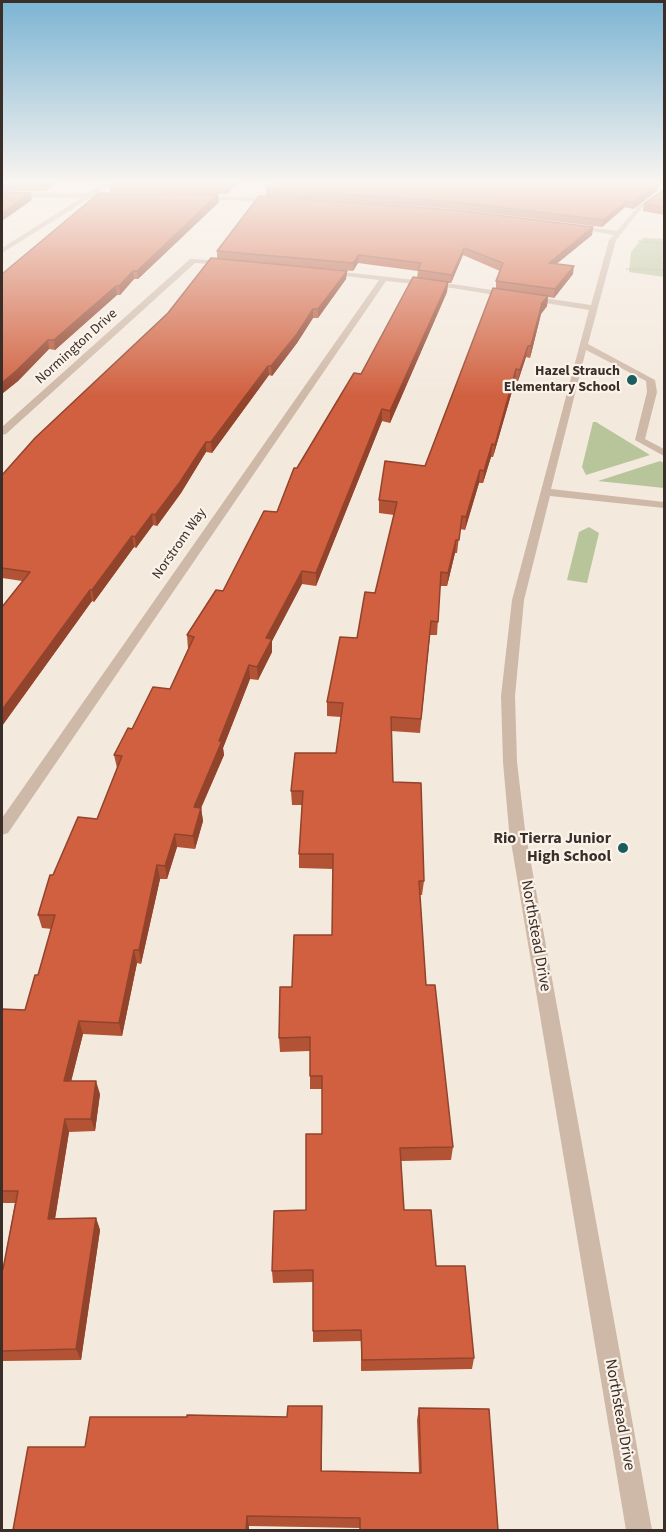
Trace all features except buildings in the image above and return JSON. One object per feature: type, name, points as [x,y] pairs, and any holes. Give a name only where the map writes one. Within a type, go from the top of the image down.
[{"type":"street","name":"Northstead Drive","points":[[610,253],[583,345],[518,600],[508,696],[510,762],[517,830],[639,1530]]},
{"type":"street","name":"Normington Drive","points":[[2,432],[194,261],[240,264]]},
{"type":"street","points":[[317,271],[384,278],[593,308]]},
{"type":"street","name":"Norstrom Way","points":[[2,829],[384,278]]},
{"type":"street","points":[[583,345],[650,380],[652,392],[640,440],[664,453]]},
{"type":"street","points":[[546,492],[664,505]]},
{"type":"path","points":[[663,253],[658,260],[664,265]]},
{"type":"path","points":[[605,267],[664,270]]},
{"type":"green space","points":[[631,253],[664,253],[664,277],[629,272]]},
{"type":"green space","points":[[593,422],[650,455],[586,475],[582,467]]},
{"type":"green space","points":[[660,461],[664,463],[664,488],[598,481]]},
{"type":"green space","points":[[589,527],[599,533],[587,583],[567,580],[579,532]]},
{"type":"place","name":"Hazel Strauch Elementary School","points":[[632,380]]},
{"type":"place","name":"Rio Tierra Junior High School","points":[[623,848]]}]
